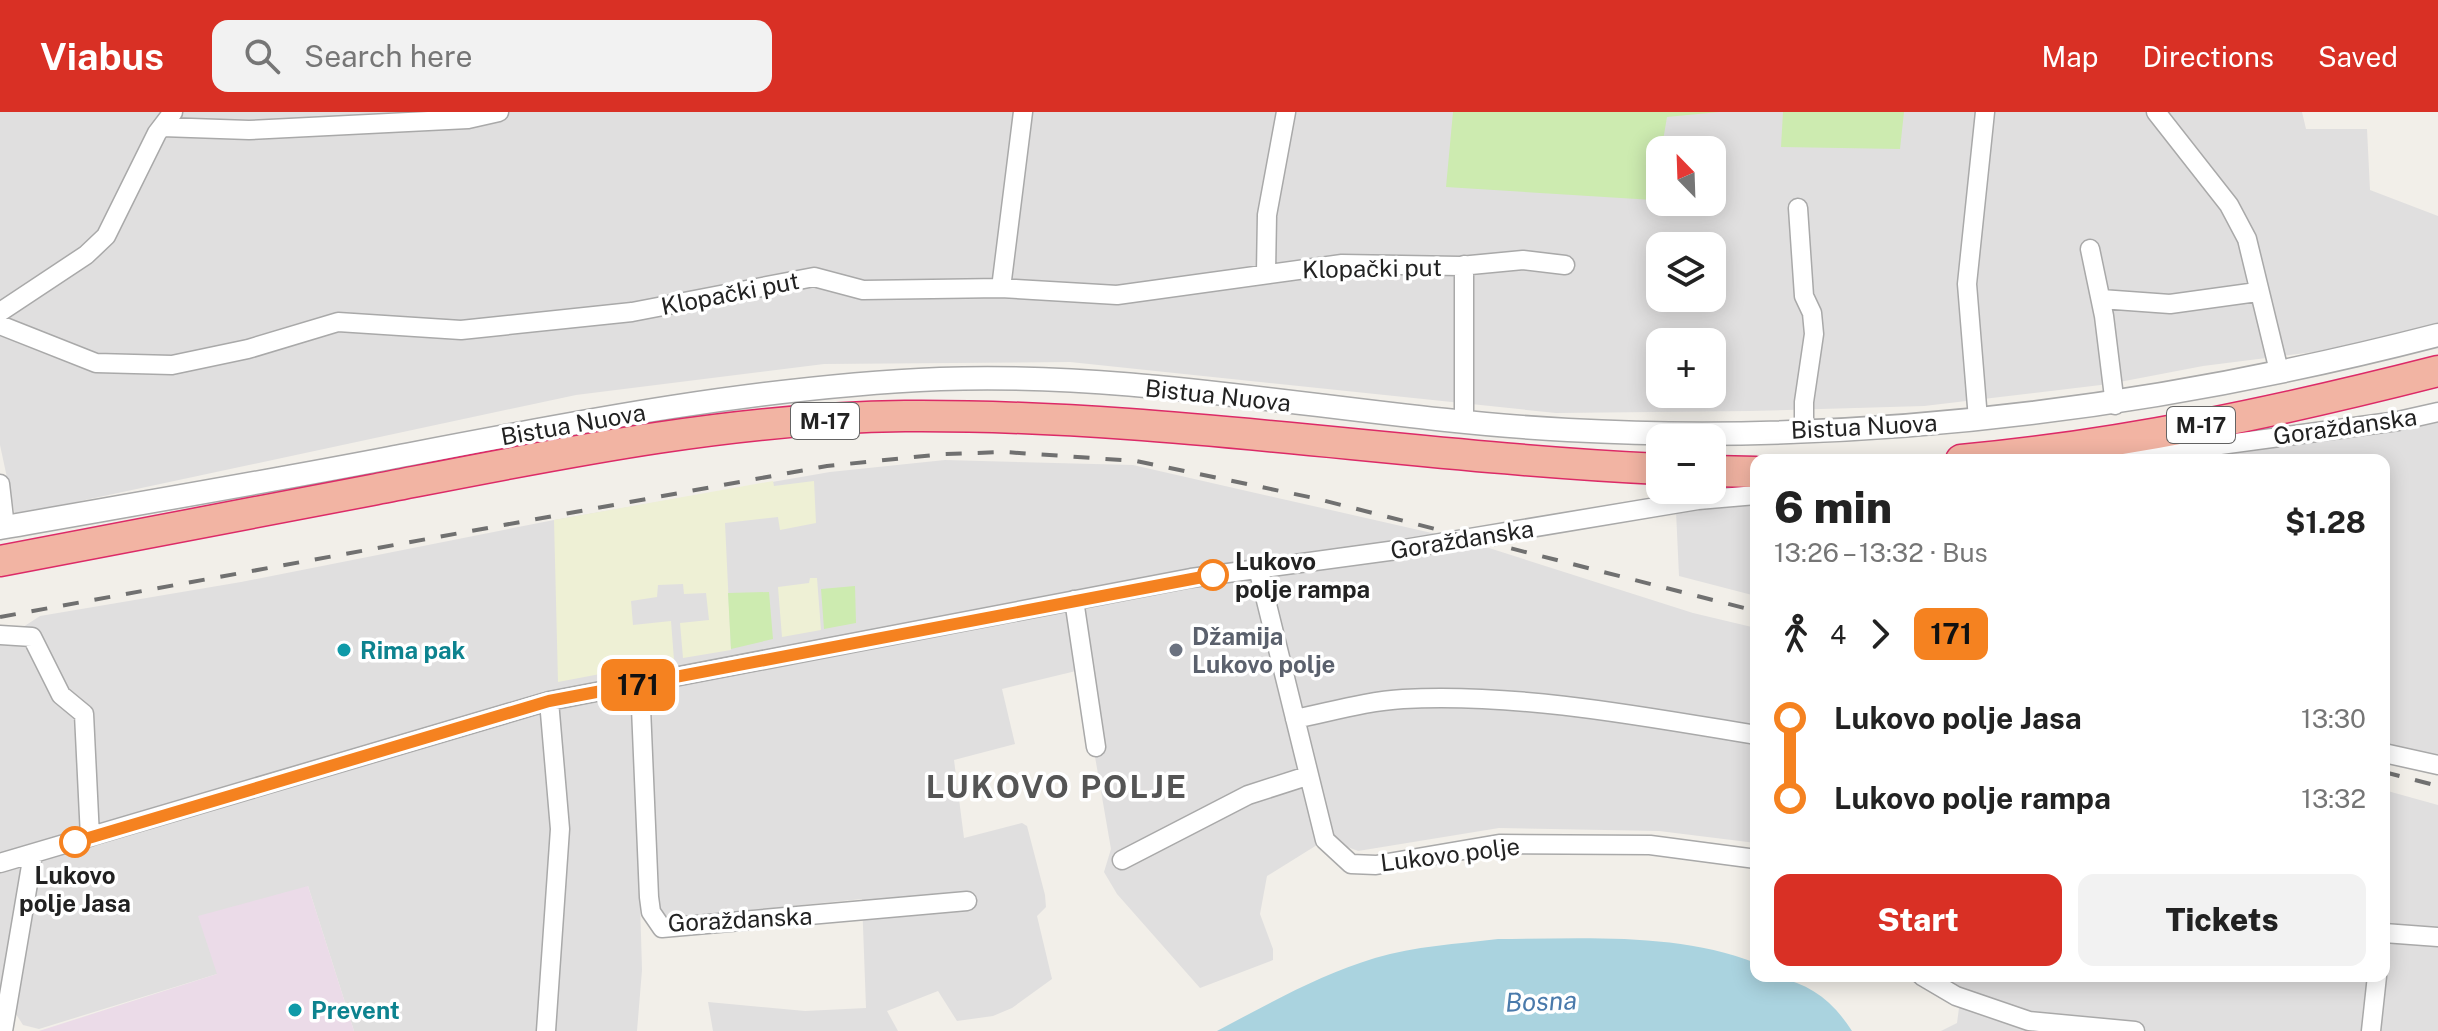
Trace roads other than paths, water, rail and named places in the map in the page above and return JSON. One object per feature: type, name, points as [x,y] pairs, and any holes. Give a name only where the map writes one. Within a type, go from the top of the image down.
[{"type":"highway","name":"M-17","points":[[2024,454],[2076,449],[2324,400],[2438,371]]},
{"type":"highway","name":"M-17","points":[[0,561],[552,455],[831,420],[904,416],[1070,421],[1518,461],[1646,468]]},
{"type":"highway","points":[[1726,471],[1750,472]]},
{"type":"street","points":[[0,312],[86,255],[106,236],[167,120],[249,130],[468,119],[499,112]]},
{"type":"street","points":[[1001,288],[1023,112]]},
{"type":"street","points":[[1266,272],[1267,215],[1286,112]]},
{"type":"street","points":[[1978,419],[1967,284],[1985,112]]},
{"type":"street","points":[[2156,112],[2233,213],[2253,257],[2257,292],[2279,371]]},
{"type":"street","points":[[1798,208],[1804,296],[1812,313],[1814,334],[1804,402],[1804,430]]},
{"type":"street","points":[[2090,249],[2101,299],[2115,405]]},
{"type":"street","name":"Klopački put","points":[[0,325],[96,363],[172,365],[248,349],[338,322],[461,330],[632,312],[814,277],[863,290],[1001,288],[1117,295],[1266,272],[1342,264],[1464,265],[1523,260],[1565,265]]},
{"type":"street","points":[[1464,265],[1464,421]]},
{"type":"street","points":[[2101,299],[2170,304],[2257,292]]},
{"type":"street","name":"Bistua Nuova","points":[[3,527],[693,403],[927,380],[1076,381],[1569,430],[1804,430],[1978,419],[2115,405],[2438,335]]},
{"type":"street","name":"Goraždanska","points":[[2151,454],[2398,421],[2438,412]]},
{"type":"street","points":[[2248,454],[2255,439]]},
{"type":"street","points":[[0,484],[3,527]]},
{"type":"street","name":"Goraždanska","points":[[0,863],[549,701],[1074,600],[1258,568],[1404,549],[1698,500],[1750,496]]},
{"type":"street","name":"Lukovo polje","points":[[1258,568],[1325,840],[1351,864],[1376,865],[1499,844],[1650,845],[1750,858]]},
{"type":"street","points":[[1074,600],[1096,747]]},
{"type":"street","points":[[0,635],[32,637],[61,695],[84,714],[90,837]]},
{"type":"street","name":"Goraždanska","points":[[640,684],[649,897],[651,912],[662,928],[967,901]]},
{"type":"street","points":[[1295,719],[1398,699],[1446,698],[1538,704],[1750,734]]},
{"type":"street","points":[[546,1031],[560,829],[549,701]]},
{"type":"street","points":[[2390,754],[2438,765]]},
{"type":"street","points":[[1122,860],[1248,795],[1307,776]]},
{"type":"street","points":[[3,1031],[33,854]]},
{"type":"street","points":[[2390,933],[2438,937]]},
{"type":"street","points":[[1932,982],[1956,996],[2032,1026],[2135,1031]]},
{"type":"street","points":[[2371,1031],[2376,982]]},
{"type":"water","name":"Bosna","points":[[1596,938],[1694,946],[1750,961],[1750,982],[1792,982],[1812,990],[1833,1007],[1852,1031],[1217,1031],[1314,981],[1375,958],[1421,948],[1498,939]]},
{"type":"railway","points":[[0,617],[827,466],[944,454],[1005,452],[1136,461],[1314,498],[1750,609]]},
{"type":"railway","points":[[2390,774],[2438,786]]},
{"type":"place","name":"Lukovo polje rampa","points":[[1213,575]]},
{"type":"place","name":"Rima pak","points":[[344,650]]},
{"type":"place","name":"Džamija Lukovo polje","points":[[1176,650]]},
{"type":"place","name":"Lukovo polje Jasa","points":[[75,842]]},
{"type":"place","name":"Prevent","points":[[295,1010]]},
{"type":"district","name":"LUKOVO POLJE","points":[[1057,786]]}]
